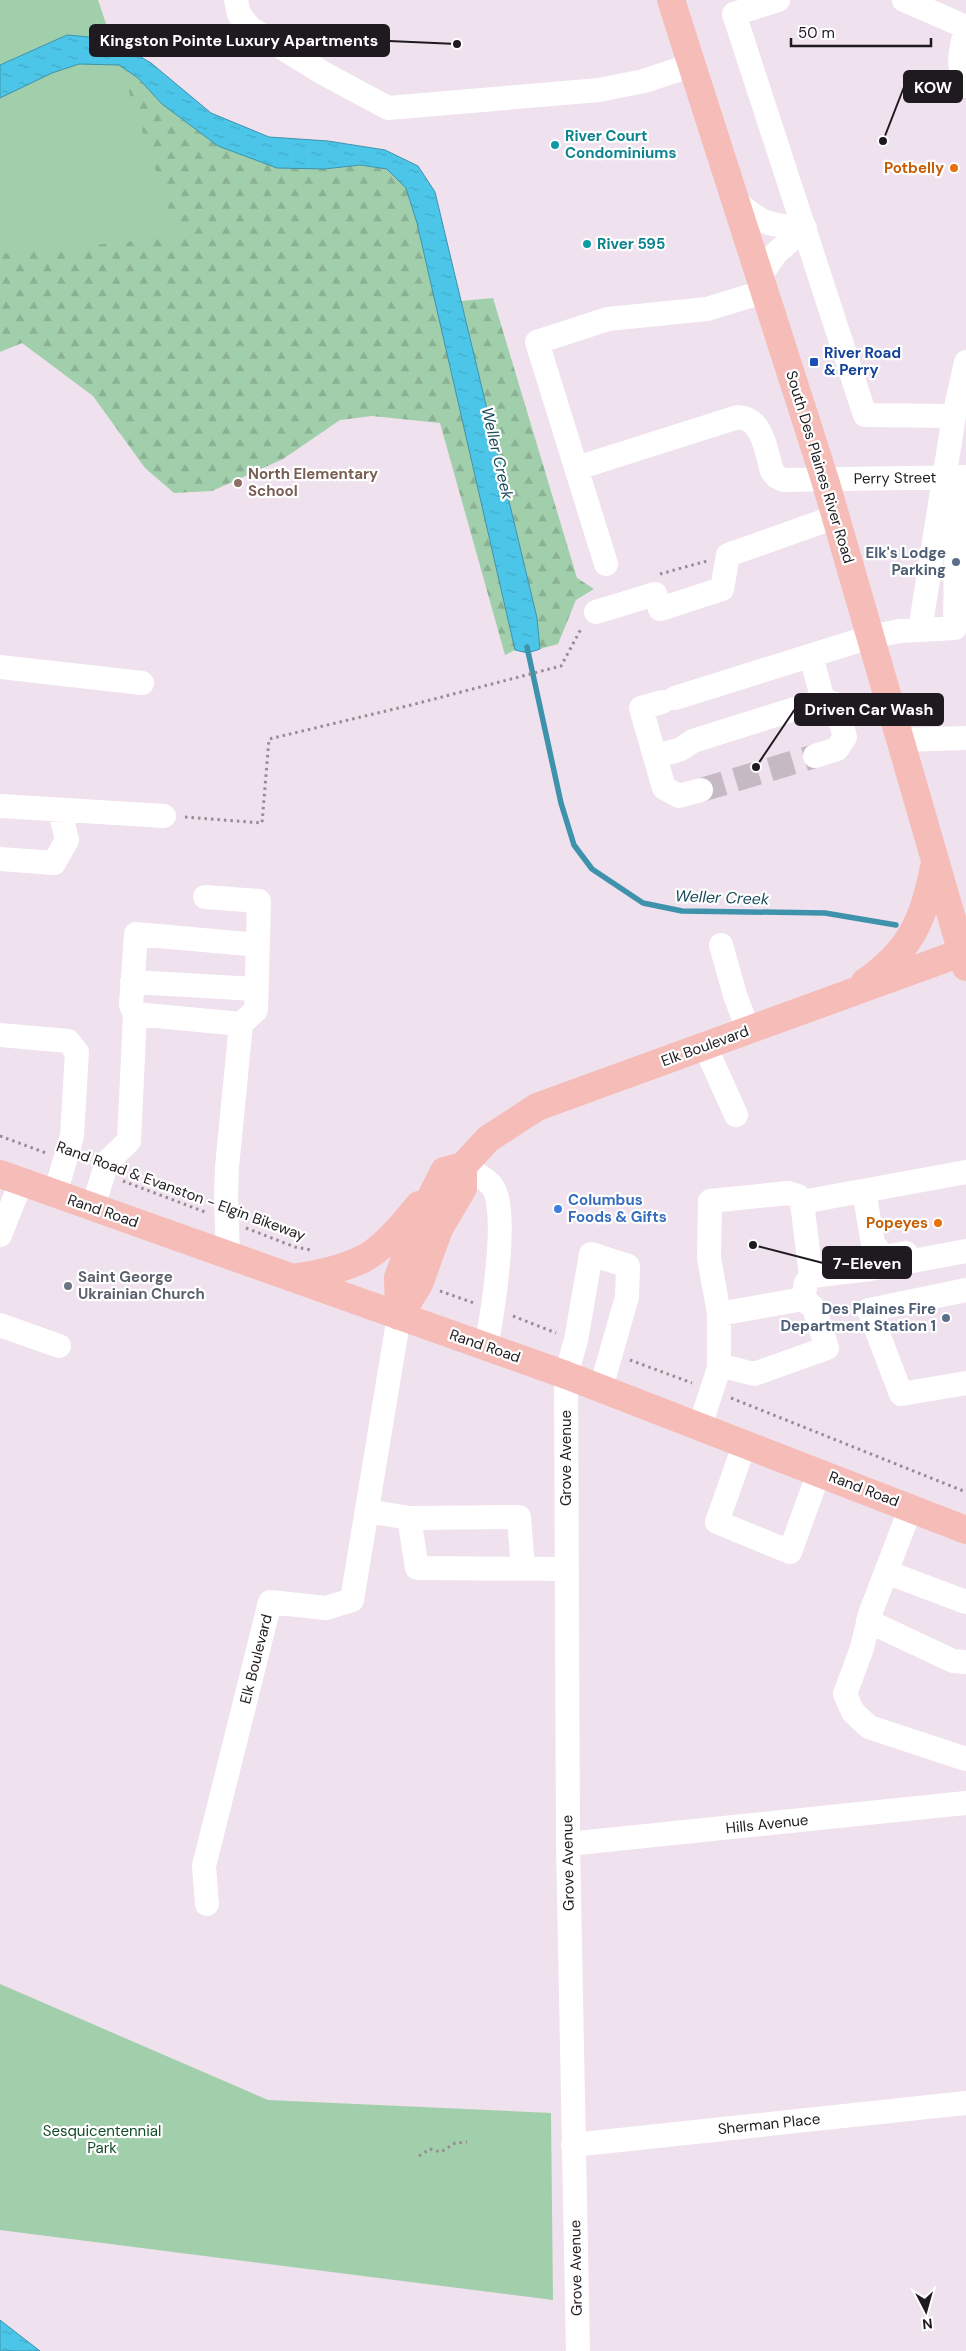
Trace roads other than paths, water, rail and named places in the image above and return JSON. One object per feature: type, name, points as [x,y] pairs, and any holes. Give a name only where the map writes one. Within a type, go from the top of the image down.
[{"type":"main road","name":"South Des Plaines River Road","points":[[671,0],[738,203],[825,480],[935,863],[965,956]]},
{"type":"main road","points":[[848,995],[879,973],[913,936],[928,900],[935,863]]},
{"type":"main road","name":"Elk Boulevard","points":[[399,1316],[398,1278],[432,1191],[444,1171],[463,1166],[488,1140],[537,1106],[748,1030],[965,956]]},
{"type":"main road","name":"Elk Boulevard","points":[[399,1316],[419,1284],[439,1229],[463,1188],[463,1166]]},
{"type":"main road","name":"Rand Road","points":[[10,1178],[566,1375],[966,1530]]},
{"type":"main road","points":[[291,1278],[312,1276],[364,1258],[385,1243],[432,1191]]},
{"type":"street","points":[[236,0],[239,14],[250,28],[323,73],[388,108],[599,90],[644,81],[692,65]]},
{"type":"street","points":[[778,0],[734,14],[865,415],[954,416]]},
{"type":"street","points":[[904,0],[966,27],[960,52],[960,76],[966,86]]},
{"type":"street","points":[[738,203],[755,218],[770,226],[805,228]]},
{"type":"street","points":[[606,564],[536,342],[608,319],[707,309],[763,283],[776,252],[805,228]]},
{"type":"street","points":[[701,790],[679,796],[664,788],[641,708],[870,638],[900,631],[961,629],[961,532],[956,477],[954,416],[966,362]]},
{"type":"street","name":"Perry Street","points":[[577,468],[738,417],[748,418],[757,426],[772,471],[777,477],[784,480],[956,477]]},
{"type":"street","points":[[920,630],[956,477]]},
{"type":"street","points":[[596,612],[655,594],[660,609],[722,589],[728,555],[835,517]]},
{"type":"street","points":[[811,656],[823,700]]},
{"type":"street","points":[[0,667],[142,683]]},
{"type":"street","points":[[655,757],[682,749],[693,741],[823,700],[835,704],[845,737],[837,749],[816,756]]},
{"type":"street","points":[[900,740],[966,738]]},
{"type":"street","points":[[0,806],[164,816]]},
{"type":"street","points":[[0,858],[54,863],[67,840],[60,811]]},
{"type":"street","points":[[205,897],[259,900],[256,1010],[241,1024],[227,1167],[228,1255]]},
{"type":"street","points":[[93,1207],[107,1162],[129,1141],[135,1014],[131,1005],[136,934],[258,944]]},
{"type":"street","points":[[720,945],[748,1030]]},
{"type":"street","points":[[132,982],[256,990]]},
{"type":"street","points":[[135,1014],[241,1024]]},
{"type":"street","points":[[0,1035],[68,1041],[77,1052],[72,1136],[55,1194]]},
{"type":"street","points":[[704,1046],[736,1115]]},
{"type":"street","points":[[463,1166],[492,1186],[500,1211],[495,1299],[486,1346]]},
{"type":"street","points":[[802,1202],[966,1172]]},
{"type":"street","points":[[0,1236],[10,1178]]},
{"type":"street","points":[[857,1192],[873,1244],[884,1257],[966,1242]]},
{"type":"street","points":[[857,1192],[863,1265],[870,1269]]},
{"type":"street","points":[[700,1426],[719,1364],[719,1314],[709,1258],[710,1201],[788,1193],[798,1196],[802,1202],[811,1276],[806,1283],[803,1299]]},
{"type":"street","points":[[811,1276],[870,1269],[966,1251]]},
{"type":"street","name":"Grove Avenue","points":[[578,2351],[568,1844],[565,1569],[566,1375],[576,1340],[592,1254],[628,1266],[627,1297],[601,1388]]},
{"type":"street","points":[[966,1290],[869,1310],[901,1394],[966,1383]]},
{"type":"street","points":[[719,1314],[803,1299],[814,1308],[827,1348],[754,1374],[719,1364]]},
{"type":"street","name":"Elk Boulevard","points":[[207,1904],[204,1866],[270,1602],[326,1608],[352,1600],[399,1316]]},
{"type":"street","points":[[0,1325],[59,1346]]},
{"type":"street","points":[[745,1443],[716,1522],[790,1552],[819,1472]]},
{"type":"street","points":[[910,1507],[868,1621],[862,1648],[845,1694],[853,1712],[869,1727],[966,1759]]},
{"type":"street","points":[[367,1511],[409,1518],[520,1517],[523,1569]]},
{"type":"street","points":[[409,1518],[417,1568],[565,1569]]},
{"type":"street","points":[[886,1572],[966,1602]]},
{"type":"street","points":[[868,1621],[953,1661],[966,1662]]},
{"type":"street","name":"Hills Avenue","points":[[568,1844],[966,1803]]},
{"type":"street","name":"Sherman Place","points":[[573,2145],[966,2103]]},
{"type":"water","points":[[67,35],[111,39],[151,63],[211,113],[269,137],[328,141],[385,150],[418,166],[435,192],[537,618],[540,649],[528,653],[515,650],[417,223],[406,188],[387,169],[360,165],[324,169],[277,168],[218,146],[162,104],[138,78],[119,65],[79,64],[52,73],[0,98],[0,65]]},
{"type":"water","points":[[0,2320],[40,2351],[0,2351]]},
{"type":"waterway","name":"Weller Creek","points":[[527,647],[561,803],[574,845],[592,869],[643,903],[682,911],[825,913],[896,925]]},
{"type":"tunnel","points":[[701,790],[815,756]]},
{"type":"place","name":"Kingston Pointe Luxury Apartments","points":[[457,44]]},
{"type":"place","name":"KOW","points":[[883,141]]},
{"type":"place","name":"River Court Condominiums","points":[[555,145]]},
{"type":"place","name":"Potbelly","points":[[954,168]]},
{"type":"place","name":"River 595","points":[[587,244]]},
{"type":"place","name":"River Road & Perry","points":[[814,362]]},
{"type":"place","name":"North Elementary School","points":[[238,483]]},
{"type":"place","name":"Elk's Lodge Parking","points":[[956,562]]},
{"type":"place","name":"Driven Car Wash","points":[[756,767]]},
{"type":"place","name":"Columbus Foods & Gifts","points":[[558,1209]]},
{"type":"place","name":"Popeyes","points":[[938,1223]]},
{"type":"place","name":"7-Eleven","points":[[753,1245]]},
{"type":"place","name":"Saint George Ukrainian Church","points":[[68,1286]]},
{"type":"place","name":"Des Plaines Fire Department Station 1","points":[[946,1318]]},
{"type":"park label","name":"Sesquicentennial Park","points":[[102,2140]]}]
